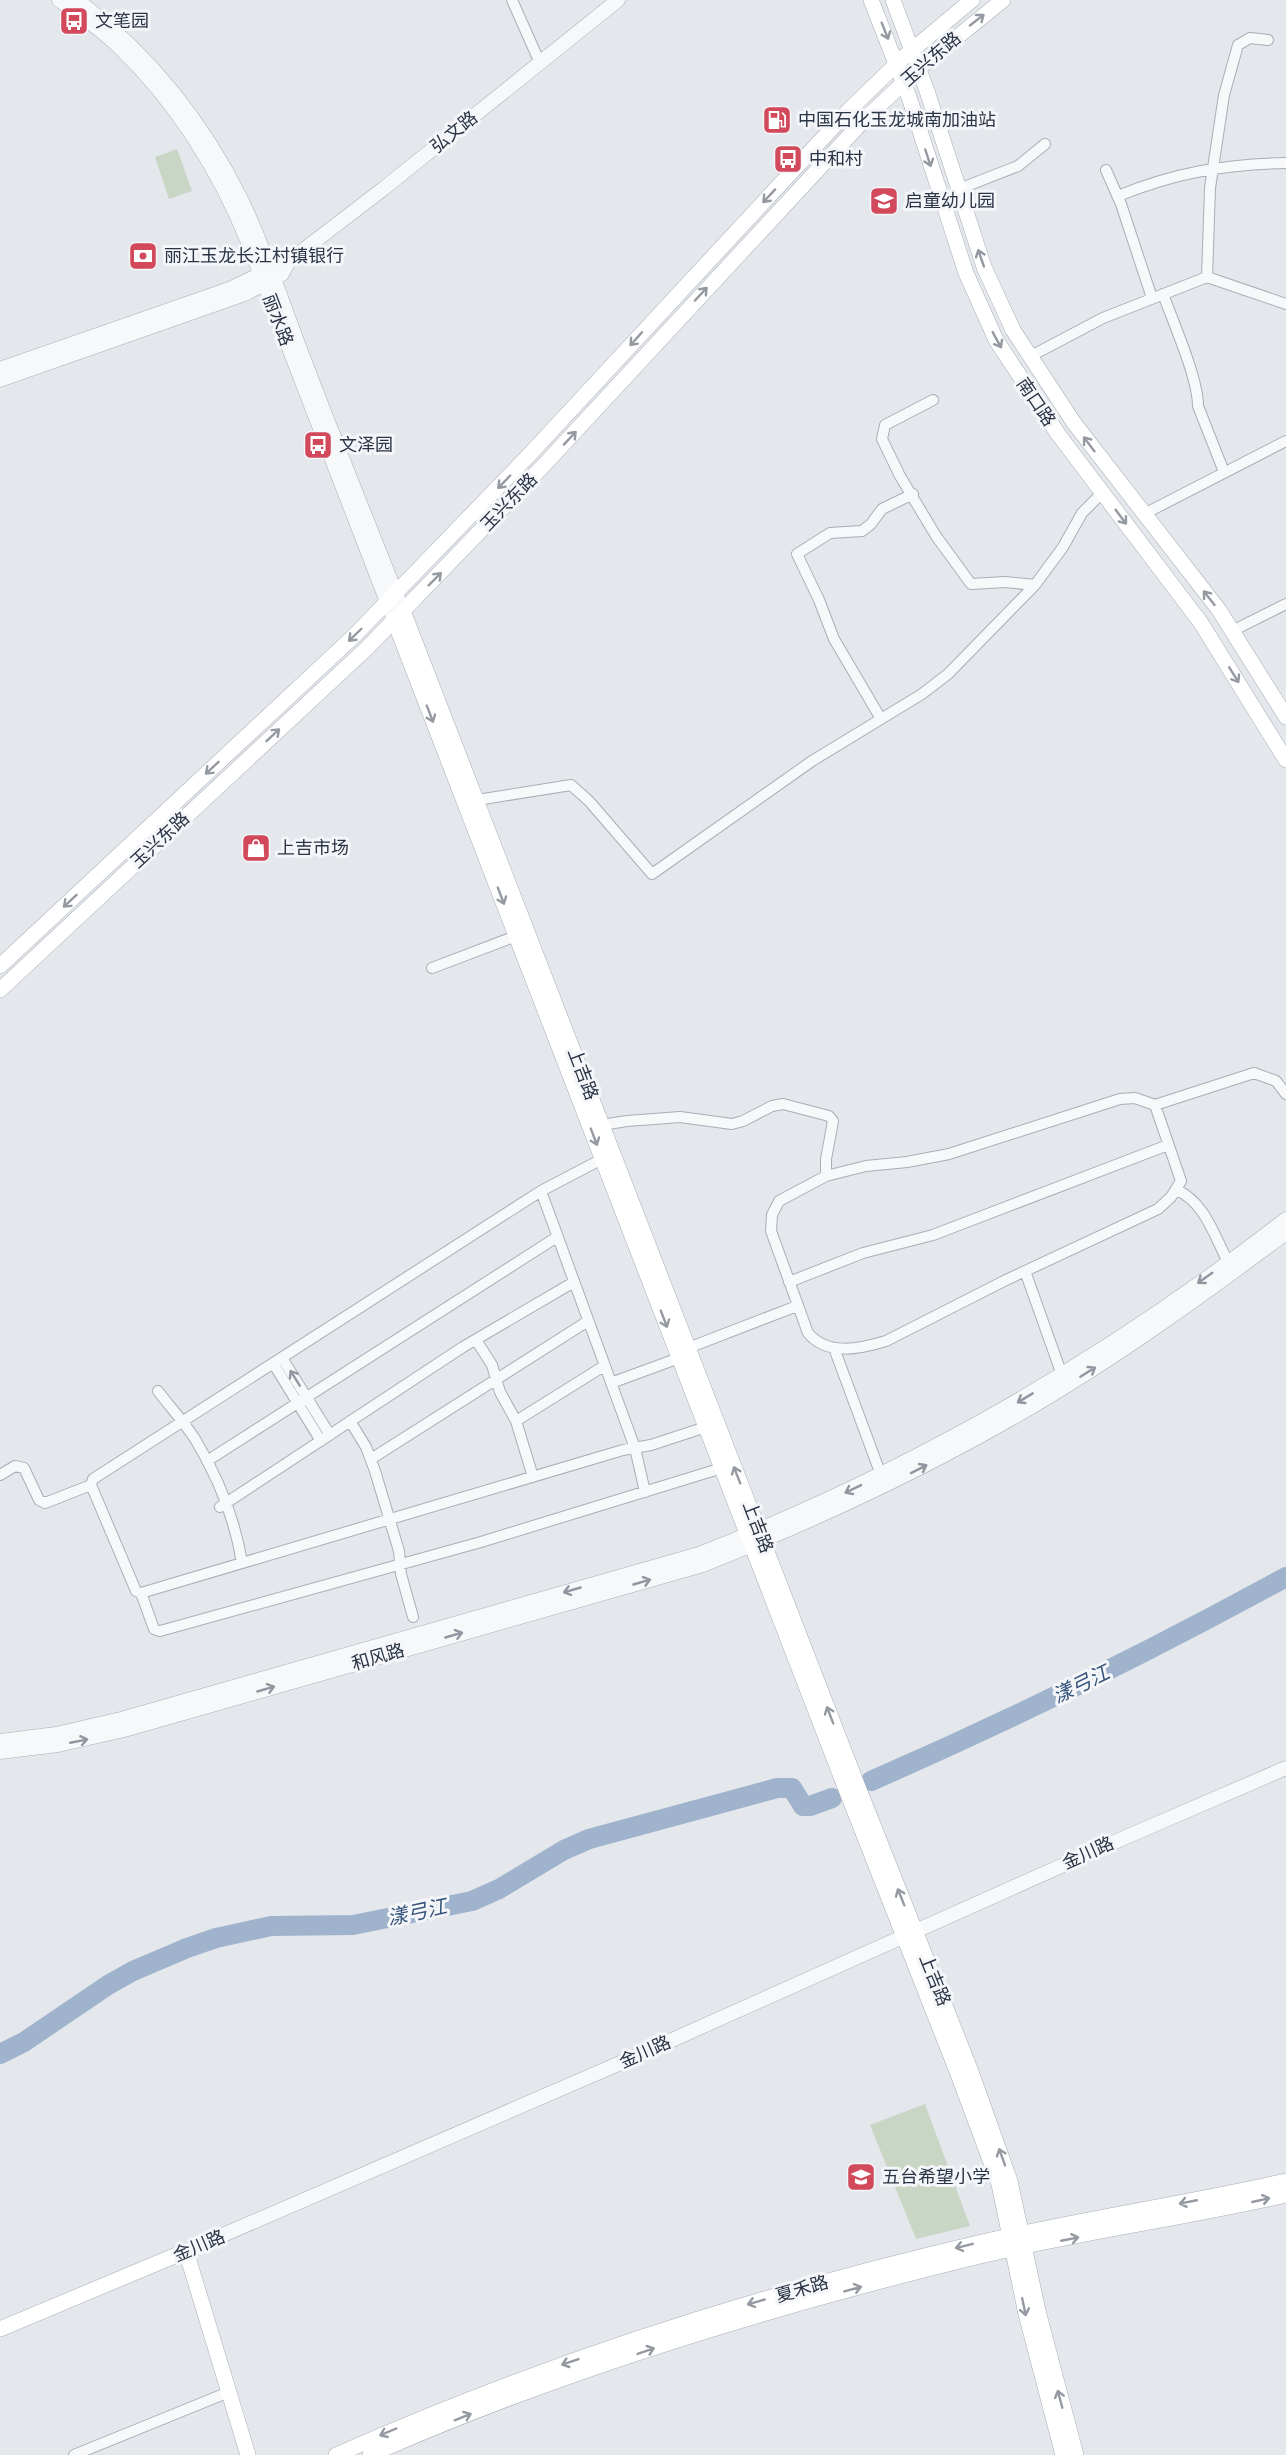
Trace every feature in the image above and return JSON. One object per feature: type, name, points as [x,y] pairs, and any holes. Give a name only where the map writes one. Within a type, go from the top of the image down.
[{"type":"main road","name":"南口路","points":[[871,0],[897,63],[958,252],[984,316],[1010,362],[1041,409],[1201,623],[1286,760]]},
{"type":"main road","name":"南口路","points":[[892,0],[919,68],[992,288],[1029,357],[1074,423],[1219,610],[1286,717]]},
{"type":"main road","name":"玉兴东路","points":[[0,966],[355,635],[531,453],[840,119],[912,49],[972,0]]},
{"type":"main road","name":"玉兴东路","points":[[0,990],[398,616],[544,465],[862,122],[919,68],[1003,0]]},
{"type":"main road","name":"上吉路","points":[[398,616],[477,800],[602,1125],[684,1353],[754,1537],[910,1934],[970,2069],[1010,2181],[1026,2314],[1064,2455]]},
{"type":"main road","name":"上吉路","points":[[398,616],[516,936],[602,1159],[684,1353],[706,1427],[722,1468],[754,1537]]},
{"type":"main road","name":"夏禾路","points":[[336,2455],[490,2391],[666,2330],[846,2277],[1017,2242],[1286,2181]]},
{"type":"main road","name":"夏禾路","points":[[370,2455],[495,2404],[670,2343],[1017,2242],[1286,2195]]},
{"type":"main road","name":"上吉路","points":[[1017,2242],[1038,2311],[1076,2455]]},
{"type":"main road","name":"金川路","points":[[0,2329],[186,2251]]},
{"type":"main road","points":[[186,2251],[248,2455]]},
{"type":"street","name":"丽水路","points":[[59,0],[120,48],[178,117],[207,159],[267,277]]},
{"type":"street","name":"丽水路","points":[[77,0],[127,40],[187,110],[216,154],[242,201],[267,277],[398,616]]},
{"type":"street","points":[[513,0],[540,63]]},
{"type":"street","name":"弘文路","points":[[0,380],[232,299],[289,261],[383,189],[618,0]]},
{"type":"street","points":[[1207,277],[1210,188],[1224,95],[1238,45],[1250,38],[1268,40]]},
{"type":"street","points":[[959,189],[1018,166],[1045,144]]},
{"type":"street","points":[[1118,196],[1173,177],[1214,167],[1286,163]]},
{"type":"street","points":[[1106,170],[1118,196],[1152,298]]},
{"type":"street","name":"弘文路","points":[[0,369],[267,277]]},
{"type":"street","points":[[1029,357],[1103,318],[1207,277],[1286,304]]},
{"type":"street","points":[[1163,294],[1188,365],[1198,398],[1198,406],[1224,472]]},
{"type":"street","points":[[933,400],[885,425],[882,439],[886,449],[936,536],[971,584],[1005,582],[1035,585]]},
{"type":"street","points":[[1144,514],[1286,441]]},
{"type":"street","points":[[477,800],[571,785],[589,801],[652,874],[812,761],[881,719],[948,674],[1035,585],[1063,547],[1082,513],[1102,493]]},
{"type":"street","points":[[881,719],[834,639],[819,600],[797,554],[830,533],[862,531],[871,524],[882,509],[912,495]]},
{"type":"street","points":[[1232,631],[1286,604]]},
{"type":"street","points":[[432,968],[516,936]]},
{"type":"street","points":[[1155,1105],[1181,1181],[1176,1190],[1158,1209],[1025,1271],[886,1341],[855,1348],[834,1348],[822,1345],[812,1338],[804,1327],[771,1231],[775,1208],[779,1201],[826,1176],[866,1166],[907,1162],[949,1154],[1120,1099],[1135,1098],[1155,1105],[1254,1073],[1276,1081],[1286,1094]]},
{"type":"street","points":[[602,1125],[627,1120],[680,1117],[732,1124],[772,1106],[792,1105],[829,1116],[833,1121],[826,1159],[826,1176]]},
{"type":"street","points":[[789,1282],[863,1253],[943,1231],[1168,1145]]},
{"type":"street","points":[[602,1159],[541,1191],[93,1479],[91,1485],[136,1591],[141,1593],[533,1477],[635,1448],[651,1446],[706,1427]]},
{"type":"street","points":[[1176,1190],[1188,1196],[1201,1208],[1228,1262]]},
{"type":"street","points":[[541,1191],[635,1448],[645,1492]]},
{"type":"street","points":[[754,1537],[953,1439],[1062,1375],[1141,1324],[1286,1219]]},
{"type":"street","points":[[754,1537],[896,1480],[1009,1420],[1147,1333],[1286,1233]]},
{"type":"street","points":[[207,1461],[557,1236]]},
{"type":"street","points":[[1025,1271],[1062,1375]]},
{"type":"street","points":[[223,1505],[476,1340],[574,1282]]},
{"type":"street","points":[[611,1383],[797,1306]]},
{"type":"street","points":[[371,1459],[588,1321]]},
{"type":"street","points":[[476,1340],[492,1365],[500,1392],[516,1421],[533,1477]]},
{"type":"street","points":[[834,1348],[881,1475]]},
{"type":"street","points":[[278,1360],[326,1438]]},
{"type":"street","points":[[516,1421],[604,1366]]},
{"type":"street","points":[[158,1391],[193,1436],[207,1461],[223,1505],[231,1540],[242,1563]]},
{"type":"street","points":[[350,1421],[371,1459],[399,1551],[413,1617]]},
{"type":"street","points":[[181,1422],[187,1440],[223,1505]]},
{"type":"street","points":[[0,1474],[15,1466],[24,1468],[39,1500],[45,1503],[91,1485]]},
{"type":"street","points":[[141,1593],[154,1629],[160,1631],[400,1564],[722,1468]]},
{"type":"street","name":"和风路","points":[[0,1741],[56,1734],[121,1719],[754,1537]]},
{"type":"street","name":"和风路","points":[[0,1752],[58,1745],[124,1730],[703,1564],[754,1537]]},
{"type":"street","name":"金川路","points":[[186,2251],[625,2061],[1286,1768]]},
{"type":"street","points":[[74,2455],[229,2392]]},
{"type":"green space","points":[[177,149],[192,191],[169,199],[155,157]]},
{"type":"green space","points":[[925,2104],[970,2226],[916,2239],[870,2125]]},
{"type":"waterway","name":"漾弓江","points":[[871,1781],[1081,1684],[1286,1577]]},
{"type":"waterway","name":"漾弓江","points":[[0,2054],[24,2042],[108,1985],[133,1971],[216,1938],[271,1926],[353,1925],[472,1901],[499,1889],[564,1850],[589,1839],[777,1788],[792,1788],[803,1806],[810,1806],[832,1798]]},
{"type":"place","name":"文笔园","points":[[74,21]]},
{"type":"place","name":"中国石化玉龙城南加油站","points":[[777,120]]},
{"type":"place","name":"中和村","points":[[788,159]]},
{"type":"place","name":"启童幼儿园","points":[[884,201]]},
{"type":"place","name":"丽江玉龙长江村镇银行","points":[[143,256]]},
{"type":"place","name":"文泽园","points":[[318,445]]},
{"type":"place","name":"上吉市场","points":[[256,848]]},
{"type":"place","name":"五台希望小学","points":[[861,2177]]}]
